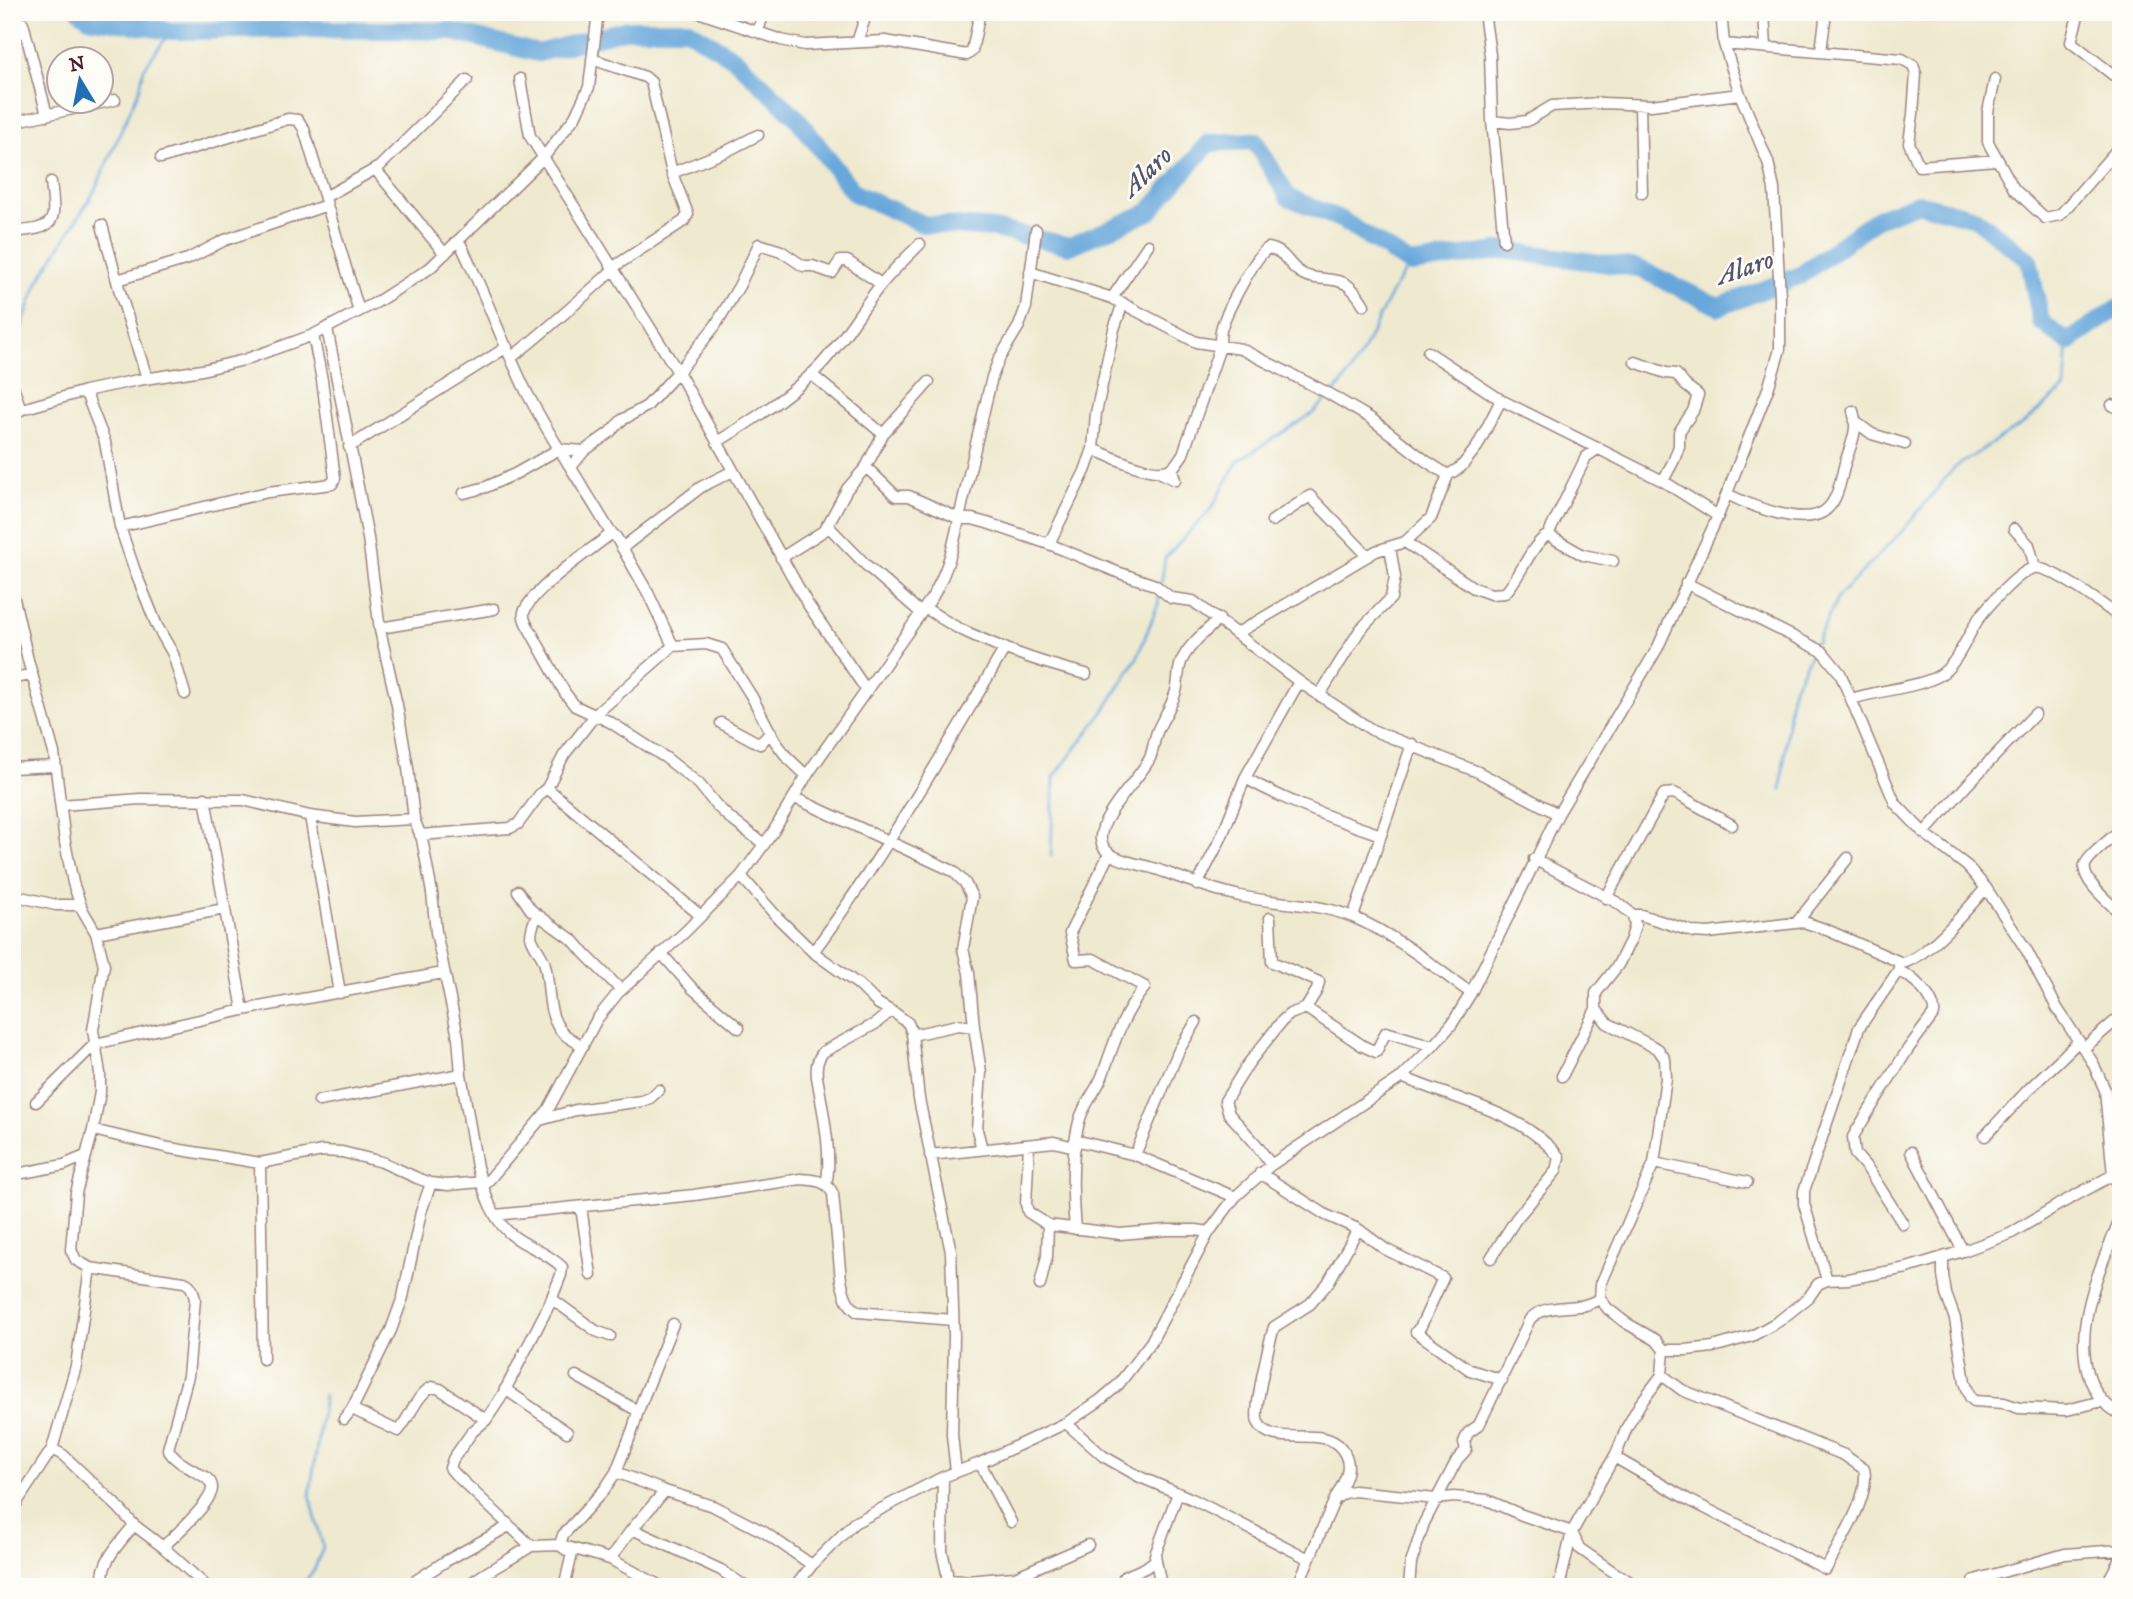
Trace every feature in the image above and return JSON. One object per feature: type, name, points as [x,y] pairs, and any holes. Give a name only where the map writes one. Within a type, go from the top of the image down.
[{"type":"street","points":[[698,12],[781,40],[805,45],[885,41],[967,55],[972,51],[980,12]]},
{"type":"street","points":[[758,31],[764,12]]},
{"type":"street","points":[[857,42],[867,12]]},
{"type":"street","points":[[1484,12],[1490,55],[1492,121],[1504,241]]},
{"type":"street","points":[[795,1587],[812,1564],[854,1523],[943,1477],[1066,1423],[1118,1385],[1151,1342],[1209,1232],[1235,1197],[1271,1165],[1402,1077],[1452,1024],[1471,993],[1558,814],[1657,649],[1718,516],[1768,389],[1780,349],[1776,215],[1768,162],[1740,94],[1724,44],[1721,12]]},
{"type":"street","points":[[1764,12],[1766,47]]},
{"type":"street","points":[[1821,51],[1826,12]]},
{"type":"street","points":[[2078,12],[2071,42],[2121,81]]},
{"type":"street","points":[[12,383],[16,411],[85,391],[244,360],[313,335],[412,280],[430,268],[459,241],[493,204],[543,158],[575,117],[585,98],[593,59],[597,17]]},
{"type":"street","points":[[23,23],[46,111]]},
{"type":"street","points":[[1724,44],[1902,59],[1913,65],[1916,74],[1909,143],[1919,166],[1997,160]]},
{"type":"street","points":[[349,447],[556,323],[563,313],[613,269],[684,221],[688,214],[687,207],[672,173],[651,82],[645,77],[593,59]]},
{"type":"street","points":[[520,79],[530,136],[678,372],[807,603],[867,691]]},
{"type":"street","points":[[1995,79],[1988,112],[1988,142],[2014,189],[2045,218],[2060,215],[2121,145]]},
{"type":"street","points":[[117,280],[188,259],[225,240],[326,201],[375,169],[467,80]]},
{"type":"street","points":[[1492,121],[1527,121],[1552,106],[1602,103],[1651,106],[1740,94]]},
{"type":"street","points":[[1640,105],[1642,193]]},
{"type":"street","points":[[12,122],[46,115]]},
{"type":"street","points":[[161,159],[288,119],[298,120],[304,129],[359,311]]},
{"type":"street","points":[[672,173],[758,135]]},
{"type":"street","points":[[375,169],[445,254]]},
{"type":"street","points":[[12,232],[35,230],[52,220],[55,214],[51,182]]},
{"type":"street","points":[[102,225],[147,378]]},
{"type":"street","points":[[93,1129],[169,1148],[260,1163],[322,1151],[342,1152],[382,1161],[431,1183],[482,1184],[548,1110],[597,1019],[621,990],[741,876],[945,574],[992,377],[1026,307],[1036,230]]},
{"type":"street","points":[[459,241],[524,386],[559,449],[648,593],[673,646]]},
{"type":"street","points":[[571,467],[584,451],[622,420],[648,406],[678,372],[715,327],[759,244],[781,250],[803,266],[812,266],[832,273],[840,261],[847,261],[881,284]]},
{"type":"street","points":[[716,442],[759,417],[811,374],[830,355],[881,284],[920,244]]},
{"type":"street","points":[[1049,544],[1093,449],[1096,413],[1118,301],[1148,245]]},
{"type":"street","points":[[1093,449],[1149,471],[1161,473],[1172,469],[1183,454],[1220,347],[1221,330],[1262,252],[1268,248],[1278,250],[1299,272],[1310,277],[1344,283],[1353,289],[1364,305]]},
{"type":"street","points":[[1030,272],[1118,301],[1196,342],[1241,349],[1324,391],[1370,418],[1448,475]]},
{"type":"street","points":[[327,328],[368,538],[380,628],[399,718],[414,819],[432,893],[443,973],[458,1037],[461,1074],[477,1167],[499,1222],[513,1236],[555,1260],[562,1267],[552,1298],[505,1389],[486,1420],[472,1432],[453,1459],[450,1468],[531,1546]]},
{"type":"street","points":[[120,527],[268,492],[332,484],[335,478],[313,335]]},
{"type":"street","points":[[1428,352],[1501,400],[1662,481],[1718,516]]},
{"type":"street","points":[[1635,362],[1676,374],[1698,395],[1693,411],[1679,432],[1679,446],[1662,481]]},
{"type":"street","points":[[811,374],[883,434]]},
{"type":"street","points":[[781,558],[825,530],[847,489],[866,467],[883,434],[929,382]]},
{"type":"street","points":[[85,391],[104,442],[120,527],[157,626],[173,654],[185,694]]},
{"type":"street","points":[[1236,634],[1368,556],[1405,542],[1431,518],[1448,475],[1461,467],[1477,447],[1501,400]]},
{"type":"street","points":[[1727,494],[1757,509],[1814,517],[1828,509],[1835,498],[1857,424],[1853,411]]},
{"type":"street","points":[[1857,424],[1872,434],[1905,444]]},
{"type":"street","points":[[464,493],[486,487],[559,449],[584,451]]},
{"type":"street","points":[[1405,542],[1474,588],[1492,594],[1505,593],[1515,583],[1540,540],[1548,535],[1586,457],[1599,449]]},
{"type":"street","points":[[866,467],[896,496],[909,496],[960,519],[987,523],[1049,544],[1155,585],[1171,598],[1193,601],[1301,683],[1372,730],[1478,772],[1558,814]]},
{"type":"street","points":[[622,548],[701,487],[733,471]]},
{"type":"street","points":[[1272,521],[1310,496],[1368,556]]},
{"type":"street","points":[[827,525],[866,565],[923,610],[1006,648],[1060,668],[1086,674]]},
{"type":"street","points":[[2014,529],[2029,545],[2035,567]]},
{"type":"street","points":[[612,533],[542,588],[523,616],[570,701],[666,758],[699,784],[717,806],[764,844]]},
{"type":"street","points":[[1548,535],[1583,555],[1613,561]]},
{"type":"street","points":[[1319,695],[1360,630],[1391,598],[1395,577],[1390,547]]},
{"type":"street","points":[[1852,698],[1918,683],[1941,674],[1953,661],[1979,618],[2026,571],[2035,567],[2051,572],[2121,618]]},
{"type":"street","points":[[1686,583],[1822,651],[1840,673],[1895,803],[1924,833],[1967,866],[1986,888],[2027,951],[2057,1008],[2094,1063],[2105,1090],[2121,1190]]},
{"type":"street","points":[[12,590],[54,753],[65,842],[80,905],[96,933],[104,965],[93,1030],[100,1073],[100,1092],[75,1193],[71,1241],[73,1256],[80,1264],[90,1268],[184,1282],[193,1290],[195,1299],[188,1376],[168,1449],[172,1457],[208,1478],[212,1491],[202,1509],[163,1547]]},
{"type":"street","points":[[380,628],[494,609]]},
{"type":"street","points":[[1219,619],[1190,647],[1180,664],[1177,692],[1157,730],[1150,757],[1106,821],[1101,840],[1109,854],[1197,885],[1241,897],[1312,905],[1353,917],[1384,932],[1471,993]]},
{"type":"street","points":[[420,835],[510,828],[518,824],[547,788],[564,755],[596,714],[673,646],[706,644],[722,649],[787,757],[807,776]]},
{"type":"street","points":[[813,952],[853,897],[921,790],[1006,648]]},
{"type":"street","points":[[12,678],[32,675]]},
{"type":"street","points":[[1197,885],[1221,838],[1245,778],[1296,687],[1301,683]]},
{"type":"street","points":[[1924,833],[2035,714]]},
{"type":"street","points":[[722,723],[760,744],[771,732]]},
{"type":"street","points":[[1353,917],[1412,744]]},
{"type":"street","points":[[12,768],[55,766]]},
{"type":"street","points":[[1245,778],[1319,813],[1381,835]]},
{"type":"street","points":[[547,788],[701,916]]},
{"type":"street","points":[[1605,898],[1664,794],[1674,793],[1732,825]]},
{"type":"street","points":[[794,798],[953,871],[965,883],[972,897],[963,949],[969,974],[981,1072],[977,1130],[982,1149]]},
{"type":"street","points":[[61,805],[140,799],[243,800],[310,816],[355,822],[414,819]]},
{"type":"street","points":[[205,799],[243,1010]]},
{"type":"street","points":[[310,816],[340,993]]},
{"type":"street","points":[[2121,829],[2085,866],[2085,873],[2092,887],[2121,914]]},
{"type":"street","points":[[1075,1229],[1075,1144],[1079,1120],[1098,1087],[1123,1019],[1145,988],[1093,959],[1076,960],[1070,933],[1109,854]]},
{"type":"street","points":[[1797,922],[1848,858]]},
{"type":"street","points":[[1534,859],[1618,903],[1633,915],[1641,915],[1694,932],[1708,933],[1797,922],[1827,930],[1899,966],[1929,998],[1934,1014],[1908,1049],[1853,1136],[1852,1144],[1855,1154],[1868,1169],[1903,1224]]},
{"type":"street","points":[[741,876],[813,952],[859,985],[877,1003],[908,1023],[912,1035],[919,1099],[951,1252],[952,1435],[956,1472]]},
{"type":"street","points":[[1827,1280],[1804,1205],[1804,1191],[1859,1028],[1899,966],[1920,956],[1986,888]]},
{"type":"street","points":[[518,891],[531,910],[574,941],[621,990]]},
{"type":"street","points":[[12,895],[56,905],[80,905]]},
{"type":"street","points":[[96,933],[225,909]]},
{"type":"street","points":[[537,914],[531,934],[546,968],[553,1016],[558,1028],[568,1038],[583,1046]]},
{"type":"street","points":[[1562,1076],[1596,1009],[1596,993],[1618,965],[1631,939],[1635,925],[1633,915]]},
{"type":"street","points":[[1270,919],[1272,962],[1319,982],[1306,1008],[1290,1014],[1282,1021],[1248,1064],[1225,1101],[1229,1114],[1271,1165]]},
{"type":"street","points":[[661,953],[692,988],[738,1028]]},
{"type":"street","points":[[36,1102],[95,1044],[243,1010],[443,973]]},
{"type":"street","points":[[1306,1008],[1376,1052],[1386,1032],[1433,1046]]},
{"type":"street","points":[[1559,1587],[1572,1532],[1640,1404],[1662,1376],[1664,1350],[1656,1340],[1608,1309],[1600,1299],[1601,1284],[1654,1163],[1666,1078],[1665,1059],[1658,1049],[1607,1023],[1596,1009]]},
{"type":"street","points":[[826,1184],[827,1154],[816,1067],[819,1058],[823,1052],[874,1024],[891,1011]]},
{"type":"street","points":[[1985,1136],[2029,1089],[2081,1045],[2121,1016]]},
{"type":"street","points":[[1135,1155],[1179,1050],[1196,1022]]},
{"type":"street","points":[[912,1035],[958,1025],[974,1027]]},
{"type":"street","points":[[319,1101],[461,1074]]},
{"type":"street","points":[[1402,1077],[1500,1113],[1552,1149],[1559,1157],[1556,1171],[1516,1219],[1491,1258]]},
{"type":"street","points":[[540,1120],[576,1110],[642,1101],[659,1090]]},
{"type":"street","points":[[930,1155],[1054,1142],[1075,1144],[1135,1155],[1235,1197]]},
{"type":"street","points":[[1029,1145],[1026,1204],[1028,1212],[1048,1225],[1120,1234],[1167,1230],[1209,1232]]},
{"type":"street","points":[[1911,1152],[1963,1251]]},
{"type":"street","points":[[12,1175],[64,1166],[85,1156]]},
{"type":"street","points":[[260,1163],[263,1359]]},
{"type":"street","points":[[1654,1163],[1747,1182]]},
{"type":"street","points":[[1260,1174],[1326,1215],[1358,1229],[1385,1249],[1443,1278],[1416,1332],[1470,1370],[1502,1380]]},
{"type":"street","points":[[1664,1350],[1713,1347],[1752,1336],[1779,1321],[1809,1297],[1818,1284],[1827,1280],[1908,1268],[1963,1251],[2010,1234],[2057,1205],[2117,1176]]},
{"type":"street","points":[[495,1214],[694,1195],[800,1179],[816,1180],[826,1184],[833,1194],[841,1280],[851,1308],[858,1312],[953,1320]]},
{"type":"street","points":[[344,1419],[352,1409],[391,1330],[403,1297],[421,1212],[431,1183]]},
{"type":"street","points":[[580,1207],[591,1275]]},
{"type":"street","points":[[2121,1218],[2100,1265],[2087,1310],[2084,1355],[2090,1382],[2102,1401],[2121,1415]]},
{"type":"street","points":[[1040,1285],[1047,1256],[1048,1225]]},
{"type":"street","points":[[1312,1587],[1298,1585],[1349,1470],[1346,1455],[1334,1440],[1326,1437],[1283,1436],[1262,1428],[1257,1420],[1258,1400],[1273,1328],[1310,1304],[1319,1294],[1358,1229]]},
{"type":"street","points":[[1943,1257],[1942,1275],[1946,1294],[1955,1320],[1965,1382],[1974,1401],[2004,1403],[2019,1408],[2067,1409],[2102,1401]]},
{"type":"street","points":[[12,1510],[52,1449],[76,1366],[90,1268]]},
{"type":"street","points":[[552,1298],[596,1331],[610,1336]]},
{"type":"street","points":[[1409,1587],[1411,1563],[1424,1523],[1457,1460],[1466,1450],[1464,1442],[1468,1433],[1479,1425],[1530,1319],[1541,1311],[1582,1306],[1600,1299]]},
{"type":"street","points":[[560,1545],[563,1535],[604,1490],[616,1472],[673,1324]]},
{"type":"street","points":[[576,1376],[638,1411]]},
{"type":"street","points":[[1614,1457],[1687,1499],[1826,1569],[1860,1503],[1866,1478],[1864,1469],[1844,1455],[1682,1390],[1662,1376]]},
{"type":"street","points":[[352,1409],[398,1431],[424,1392],[432,1387],[440,1389],[486,1420]]},
{"type":"street","points":[[505,1389],[567,1432]]},
{"type":"street","points":[[1066,1423],[1103,1456],[1140,1477],[1178,1493],[1309,1559]]},
{"type":"street","points":[[52,1449],[63,1455],[134,1525],[207,1587]]},
{"type":"street","points":[[980,1463],[1011,1522]]},
{"type":"street","points":[[616,1472],[713,1506],[745,1522],[812,1564]]},
{"type":"street","points":[[943,1477],[942,1551],[947,1584],[1015,1577],[1088,1545]]},
{"type":"street","points":[[1345,1480],[1354,1491]]},
{"type":"street","points":[[610,1559],[665,1491]]},
{"type":"street","points":[[1335,1499],[1354,1491],[1436,1499],[1454,1497],[1487,1500],[1572,1532]]},
{"type":"street","points":[[1161,1587],[1155,1555],[1178,1493]]},
{"type":"street","points":[[108,1587],[103,1582],[105,1563],[134,1525]]},
{"type":"street","points":[[406,1587],[509,1526]]},
{"type":"street","points":[[632,1529],[721,1570],[746,1587]]},
{"type":"street","points":[[1572,1532],[1578,1548],[1639,1587]]},
{"type":"street","points":[[560,1545],[572,1554],[564,1587]]},
{"type":"street","points":[[469,1587],[490,1568],[531,1546],[560,1545],[610,1559],[662,1587]]},
{"type":"street","points":[[1972,1587],[1975,1580],[2040,1560],[2065,1554],[2121,1550]]},
{"type":"street","points":[[2105,1587],[2121,1557]]},
{"type":"street","points":[[1124,1577],[1156,1560]]},
{"type":"waterway","name":"Alaro","points":[[81,12],[89,18],[171,31],[450,31],[538,53],[628,29],[687,29],[735,59],[797,118],[854,193],[923,224],[995,229],[1070,246],[1149,212],[1209,143],[1255,141],[1288,197],[1342,220],[1410,264],[1504,250],[1638,268],[1719,307],[1801,275],[1876,219],[1918,203],[1975,218],[2029,260],[2041,322],[2068,342],[2116,309],[2121,309]]},
{"type":"waterway","points":[[14,347],[38,282],[94,192],[140,88],[144,68],[171,31]]},
{"type":"waterway","points":[[1333,394],[1356,364],[1387,301],[1410,264]]},
{"type":"waterway","points":[[1816,643],[1838,597],[1904,529],[1954,468],[2024,423],[2065,388],[2068,342]]},
{"type":"waterway","points":[[1161,585],[1165,558],[1211,509],[1238,461],[1312,414],[1328,398]]},
{"type":"waterway","points":[[1051,856],[1054,777],[1104,711],[1137,658],[1159,595]]},
{"type":"waterway","points":[[1781,790],[1791,693],[1813,649]]},
{"type":"waterway","points":[[301,1587],[315,1568],[323,1547],[310,1495],[324,1395]]}]
